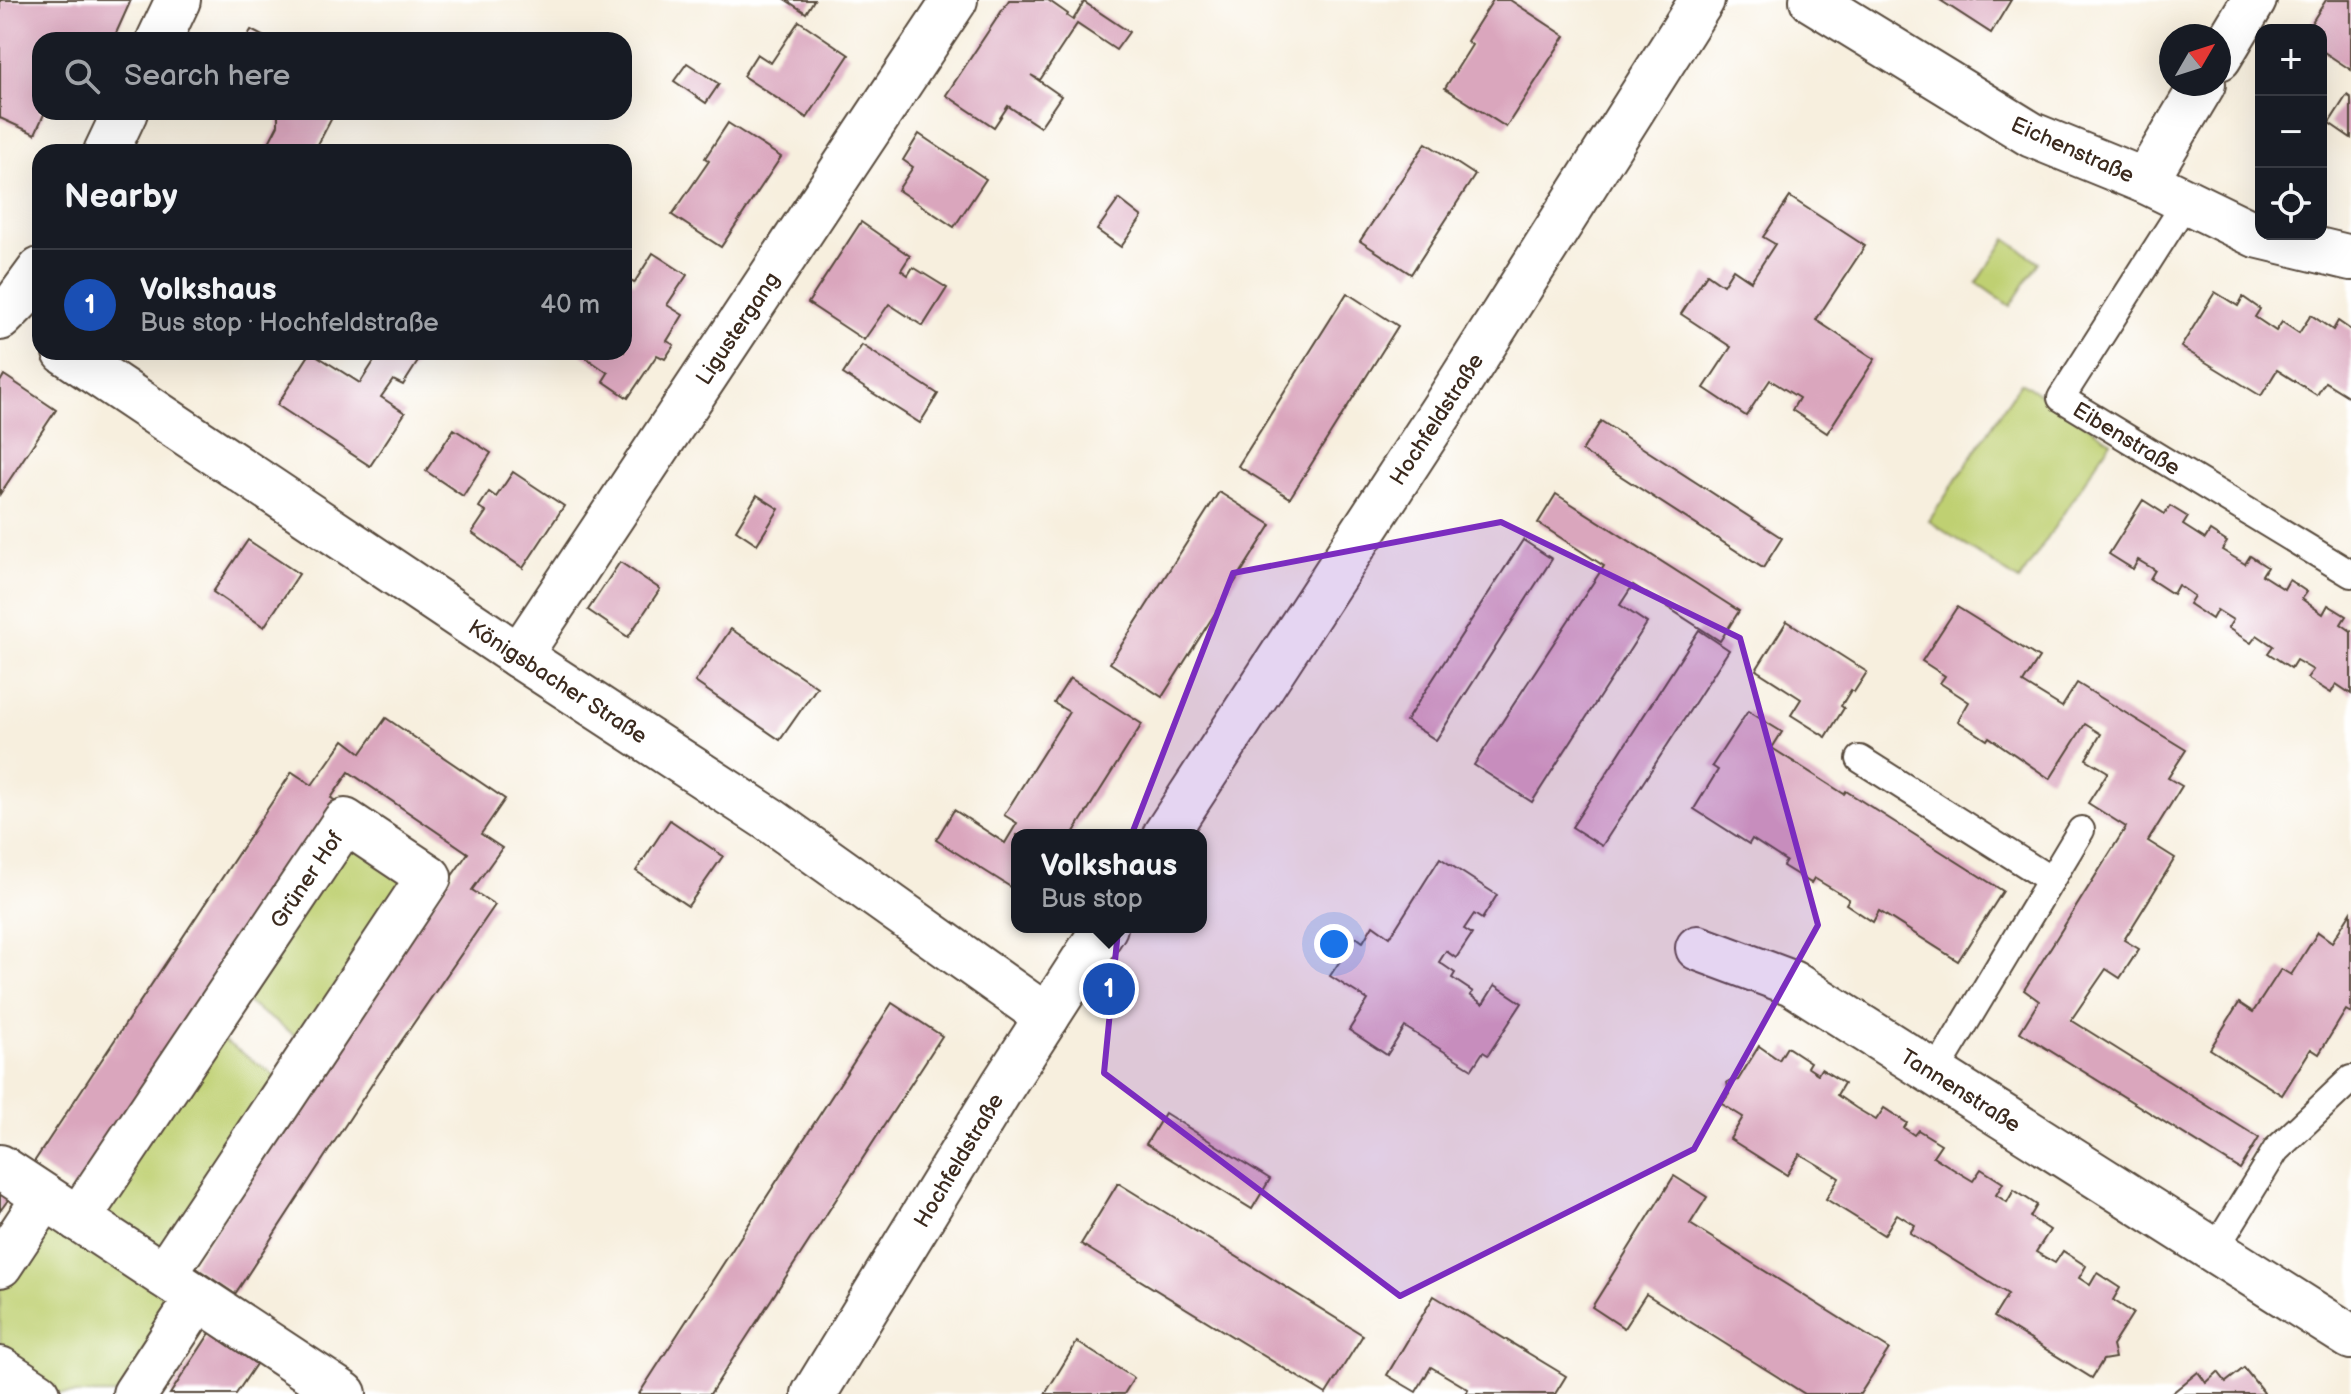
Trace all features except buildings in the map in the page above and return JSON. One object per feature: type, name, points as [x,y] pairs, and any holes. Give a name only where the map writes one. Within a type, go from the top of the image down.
[{"type":"street","points":[[163,32],[178,0]]},
{"type":"street","name":"Ligustergang","points":[[519,656],[955,0]]},
{"type":"street","name":"Hochfeldstraße","points":[[1169,829],[1436,419],[1702,0]]},
{"type":"street","name":"Eichenstraße","points":[[1812,0],[2032,135],[2145,181],[2256,235],[2351,258]]},
{"type":"street","points":[[2231,38],[2254,0]]},
{"type":"street","points":[[2145,181],[2196,96]]},
{"type":"street","points":[[110,144],[121,120]]},
{"type":"street","name":"Königsbacher Straße","points":[[77,360],[769,819],[1047,1017]]},
{"type":"street","name":"Grüner Hof","points":[[0,1265],[62,1208],[345,821],[429,877],[181,1286],[135,1394]]},
{"type":"street","name":"Hochfeldstraße","points":[[814,1394],[1101,933]]},
{"type":"street","name":"Tannenstraße","points":[[1698,948],[1792,983],[2351,1337]]},
{"type":"street","points":[[0,1167],[344,1394]]},
{"type":"street","points":[[0,1369],[38,1394]]},
{"type":"lane","name":"Eibenstraße","points":[[2186,202],[2061,398],[2351,574]]},
{"type":"lane","points":[[1860,759],[2051,880]]},
{"type":"lane","points":[[1935,1073],[2081,830]]},
{"type":"lane","points":[[2214,1251],[2276,1150],[2351,1079]]},
{"type":"highlighted area","points":[[1501,522],[1740,638],[1818,925],[1694,1149],[1400,1296],[1104,1073],[1126,849],[1233,573]]},
{"type":"green space","points":[[2006,239],[2039,262],[2010,306],[1977,283]]},
{"type":"green space","points":[[2021,382],[2111,441],[2019,581],[1929,521]]},
{"type":"green space","points":[[345,821],[429,877],[314,1048],[230,991]]},
{"type":"green space","points":[[206,1029],[290,1085],[164,1275],[198,1298],[135,1394],[38,1394],[0,1369],[0,1265],[45,1197],[78,1219]]},
{"type":"place","name":"Volkshaus","points":[[1109,989]]}]
